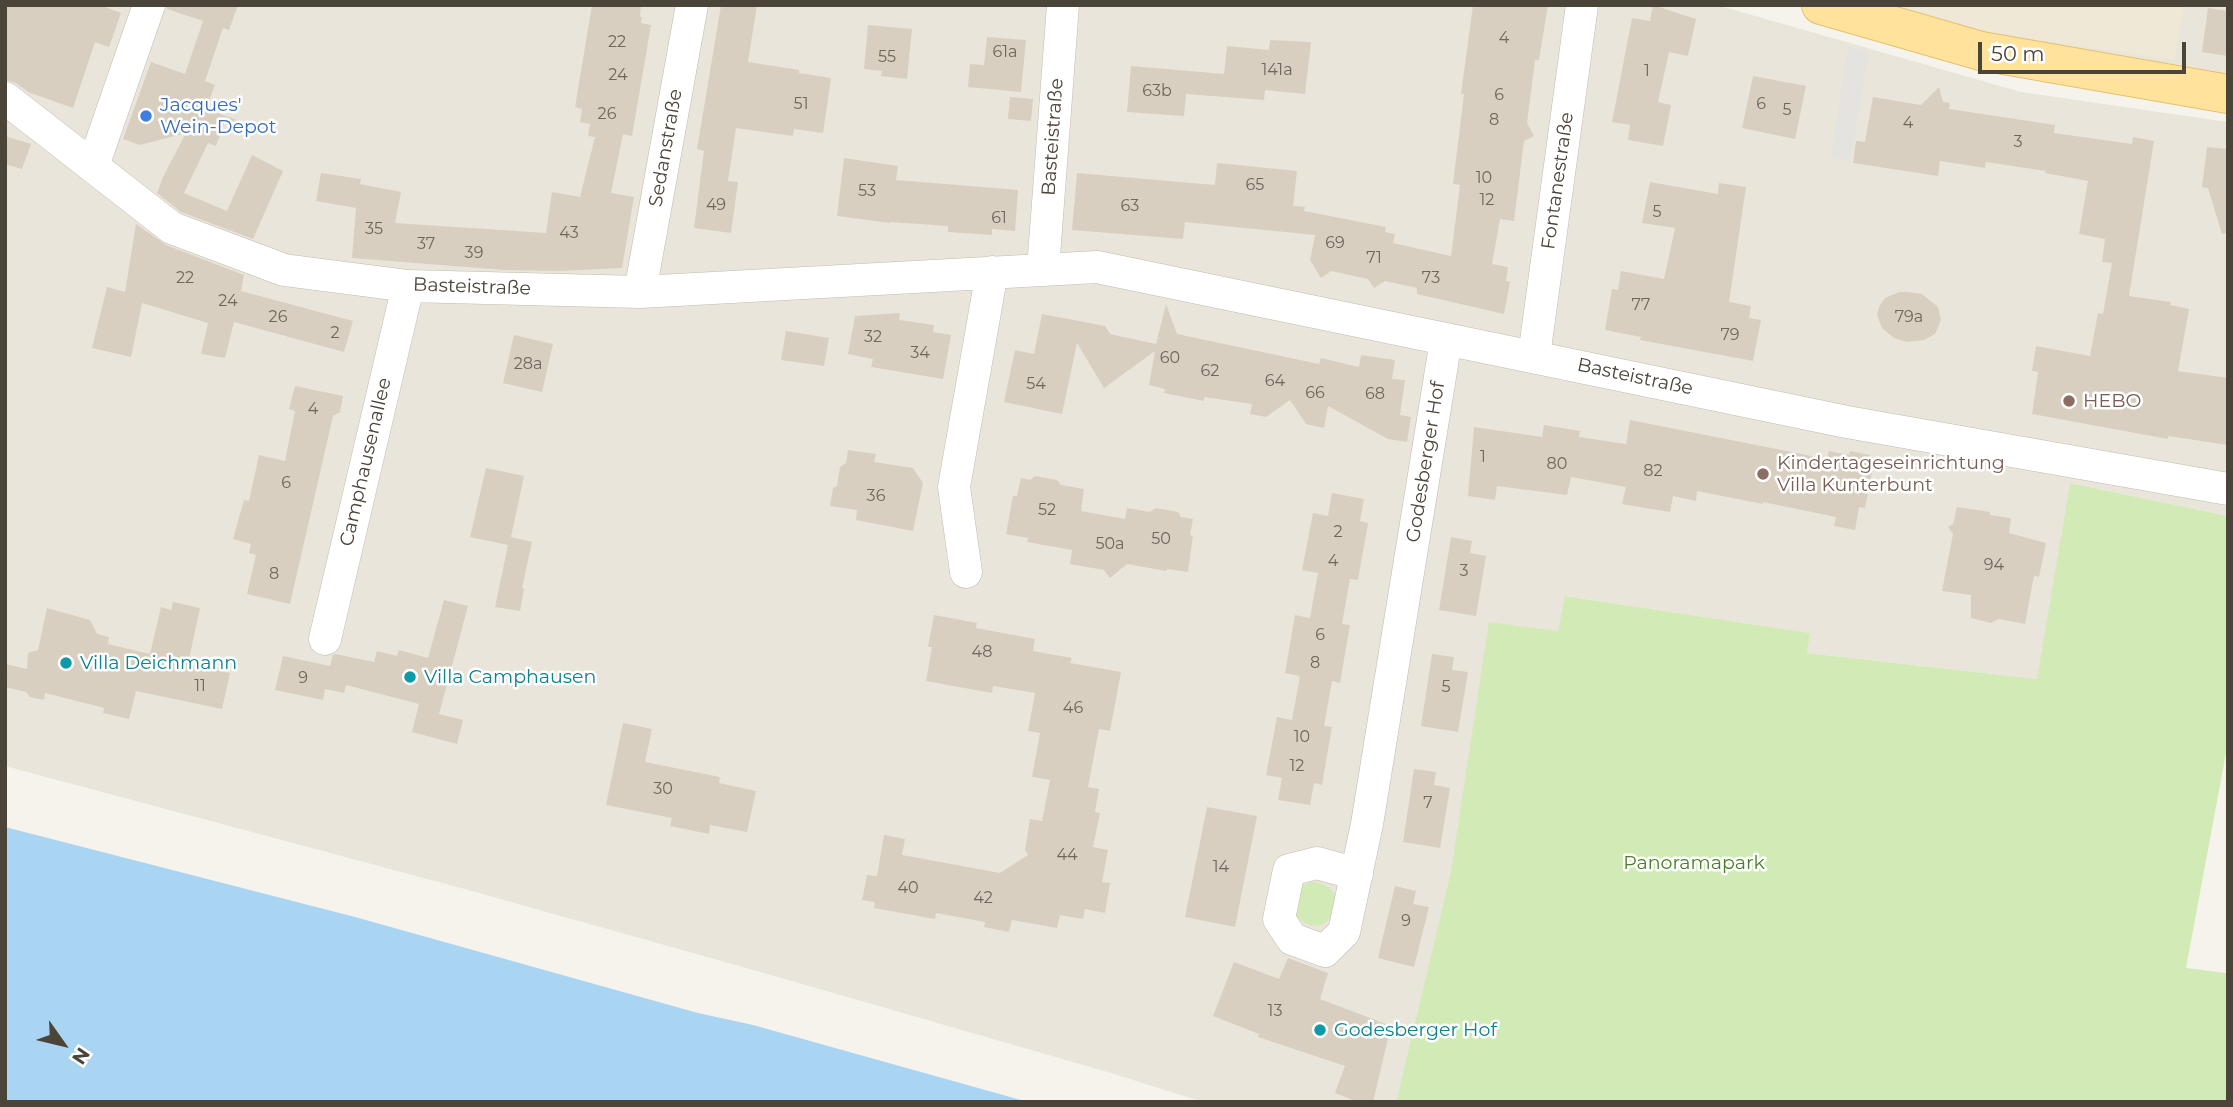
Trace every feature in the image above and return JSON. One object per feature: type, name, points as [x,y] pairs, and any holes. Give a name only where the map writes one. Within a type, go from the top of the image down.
[{"type":"main road","points":[[1821,5],[1981,51],[2228,94]]},
{"type":"street","points":[[93,166],[149,5]]},
{"type":"street","name":"Sedanstraße","points":[[640,292],[692,5]]},
{"type":"street","name":"Basteistraße","points":[[1043,269],[1063,5]]},
{"type":"street","name":"Fontanestraße","points":[[1534,356],[1582,5]]},
{"type":"street","name":"Basteistraße","points":[[5,98],[172,228],[284,270],[408,286],[640,292],[1097,267],[1847,422],[2228,489]]},
{"type":"street","points":[[966,572],[954,487],[992,272]]},
{"type":"street","name":"Camphausenallee","points":[[325,639],[408,286]]},
{"type":"street","name":"Godesberger Hof","points":[[1357,874],[1446,340]]},
{"type":"shaded area","points":[[5,5],[1717,5],[2021,92],[2228,122],[2228,516],[2070,483],[2038,679],[1807,653],[1809,633],[1566,596],[1559,631],[1451,871],[1396,1102],[1203,1102],[757,971],[461,888],[5,766]]},
{"type":"shaded area","points":[[1849,5],[2228,5],[2228,87]]},
{"type":"shaded area","points":[[1895,5],[2184,5],[2174,60],[1993,33]]},
{"type":"shaded area","points":[[1848,46],[1869,52],[1850,162],[1831,157]]},
{"type":"green space","name":"Panoramapark","points":[[2070,483],[2228,516],[2228,742],[2186,968],[2226,973],[2228,1102],[1396,1102],[1451,871],[1489,622],[1558,631],[1565,596],[1810,633],[1807,653],[2037,679]]},
{"type":"green space","points":[[1310,882],[1325,885],[1334,893],[1336,903],[1327,921],[1317,926],[1306,923],[1294,913],[1301,886]]},
{"type":"water","points":[[5,827],[355,917],[1028,1102],[5,1102]]},
{"type":"building","points":[[5,5],[100,5],[121,13],[109,47],[95,42],[73,108],[28,92],[16,83],[5,80]]},
{"type":"building","points":[[167,5],[238,5],[229,30],[223,28],[205,81],[215,85],[206,109],[237,120],[224,124],[216,146],[208,143],[184,193],[227,211],[252,155],[283,171],[253,239],[181,212],[157,193],[186,133],[140,145],[123,139],[151,62],[185,74],[203,21],[167,9]]},
{"type":"building","points":[[592,5],[641,5],[641,23],[651,25],[632,136],[623,134],[611,193],[634,197],[622,268],[504,270],[352,258],[356,208],[316,201],[321,173],[361,179],[360,184],[401,192],[395,223],[546,233],[552,192],[580,197],[595,137],[588,136],[590,124],[580,122],[582,109],[575,107]]},
{"type":"building","points":[[721,5],[757,5],[748,62],[831,78],[823,133],[794,129],[793,136],[736,128],[728,181],[738,182],[731,233],[694,228],[704,151],[697,149]]},
{"type":"building","points":[[1473,5],[1548,5],[1539,60],[1535,60],[1527,123],[1534,136],[1524,141],[1514,221],[1500,219],[1492,264],[1508,267],[1506,281],[1510,282],[1504,314],[1417,294],[1417,288],[1385,281],[1374,288],[1368,279],[1331,271],[1321,278],[1310,260],[1315,235],[1185,222],[1183,239],[1072,230],[1077,173],[1215,185],[1217,163],[1297,171],[1293,206],[1305,207],[1304,211],[1386,227],[1385,232],[1395,234],[1393,243],[1451,256],[1460,185],[1453,184]]},
{"type":"building","points":[[1653,5],[1696,19],[1688,56],[1669,52],[1658,102],[1671,105],[1663,146],[1628,140],[1630,125],[1612,122],[1632,18],[1650,21]]},
{"type":"building","points":[[2208,8],[2228,11],[2228,56],[2202,52]]},
{"type":"building","points":[[868,25],[912,29],[907,79],[881,76],[882,71],[864,69]]},
{"type":"building","points":[[987,37],[1026,40],[1021,92],[968,87],[970,64],[984,65]]},
{"type":"building","points":[[1270,40],[1311,42],[1305,94],[1265,90],[1264,100],[1186,94],[1184,116],[1127,112],[1131,66],[1224,74],[1227,46],[1269,50]]},
{"type":"building","points":[[1753,76],[1806,86],[1795,139],[1742,128]]},
{"type":"building","points":[[1939,87],[1943,102],[1950,103],[1949,109],[2055,125],[2054,133],[2132,144],[2133,137],[2154,141],[2129,296],[2171,302],[2170,305],[2189,309],[2178,371],[2228,378],[2228,445],[2168,436],[2168,439],[2032,414],[2038,372],[2032,371],[2036,346],[2090,356],[2098,313],[2103,314],[2112,263],[2102,262],[2105,239],[2079,234],[2088,181],[2045,173],[2046,171],[1986,162],[1985,168],[1940,161],[1938,176],[1853,163],[1856,141],[1865,142],[1873,97],[1921,105]]},
{"type":"building","points":[[1010,97],[1033,99],[1031,121],[1008,119]]},
{"type":"building","points":[[5,136],[31,144],[22,169],[5,164]]},
{"type":"building","points":[[2207,147],[2228,149],[2228,233],[2222,234],[2208,188],[2202,187]]},
{"type":"building","points":[[844,158],[898,166],[896,180],[1018,190],[1015,231],[992,229],[992,235],[948,232],[948,226],[890,223],[837,216]]},
{"type":"building","points":[[1650,182],[1718,194],[1719,183],[1746,187],[1729,302],[1751,306],[1749,318],[1761,320],[1753,361],[1640,340],[1641,337],[1605,330],[1612,289],[1618,290],[1621,271],[1664,279],[1675,228],[1642,223]]},
{"type":"building","points":[[136,224],[166,245],[244,275],[241,291],[353,321],[344,352],[234,322],[225,358],[201,354],[208,323],[142,303],[131,357],[92,348],[107,287],[125,292]]},
{"type":"building","points":[[1899,292],[1922,294],[1938,307],[1941,320],[1935,334],[1924,340],[1907,342],[1894,338],[1882,328],[1877,315],[1879,307],[1885,298]]},
{"type":"building","points":[[1166,304],[1177,334],[1319,364],[1321,358],[1359,367],[1361,355],[1395,360],[1392,379],[1405,380],[1400,415],[1411,417],[1407,442],[1388,439],[1328,406],[1324,428],[1306,424],[1290,400],[1266,417],[1250,414],[1252,404],[1204,397],[1204,401],[1164,393],[1165,389],[1149,385],[1155,351],[1104,388],[1077,343],[1062,414],[1004,402],[1015,350],[1034,354],[1042,314],[1105,326],[1110,334],[1156,344]]},
{"type":"building","points":[[900,313],[899,320],[934,325],[933,332],[951,335],[943,379],[871,367],[873,359],[848,354],[855,316]]},
{"type":"building","points":[[786,331],[829,338],[824,366],[781,360]]},
{"type":"building","points":[[514,335],[553,344],[542,392],[503,383]]},
{"type":"building","points":[[295,386],[343,396],[340,412],[333,416],[290,604],[247,594],[256,555],[249,553],[251,544],[233,539],[244,500],[249,501],[259,455],[285,461],[295,411],[289,409]]},
{"type":"building","points":[[1630,420],[1827,459],[1829,451],[1870,455],[1867,471],[1872,472],[1865,508],[1859,507],[1855,530],[1834,526],[1836,517],[1697,491],[1696,501],[1673,496],[1670,512],[1622,504],[1626,487],[1571,477],[1567,495],[1497,486],[1495,500],[1468,496],[1474,427],[1542,437],[1544,425],[1580,431],[1579,437],[1626,444]]},
{"type":"building","points":[[848,450],[876,454],[874,462],[913,468],[923,483],[913,531],[856,520],[857,510],[830,506],[833,488],[837,486],[840,467],[846,463]]},
{"type":"building","points":[[486,468],[524,476],[511,537],[532,542],[520,611],[495,607],[508,545],[470,537]]},
{"type":"building","points":[[1035,476],[1084,489],[1081,511],[1125,519],[1127,508],[1150,512],[1156,508],[1178,512],[1181,517],[1193,519],[1188,572],[1127,564],[1110,578],[1104,570],[1070,564],[1072,550],[1027,542],[1028,538],[1006,534],[1013,496],[1017,496],[1021,478],[1030,480]]},
{"type":"building","points":[[1332,493],[1364,499],[1360,521],[1368,523],[1358,580],[1350,579],[1342,624],[1350,625],[1340,683],[1332,681],[1324,726],[1332,727],[1322,785],[1314,783],[1310,805],[1278,800],[1282,778],[1266,775],[1277,717],[1292,720],[1300,676],[1285,673],[1295,615],[1310,618],[1318,573],[1302,570],[1313,513],[1328,516]]},
{"type":"building","points":[[1957,507],[2011,518],[2009,533],[2046,543],[2039,577],[2034,576],[2025,624],[1999,619],[1991,623],[1971,618],[1971,595],[1942,591],[1953,534],[1948,527],[1953,524]]},
{"type":"building","points":[[1451,537],[1472,541],[1470,553],[1486,556],[1476,616],[1439,610]]},
{"type":"building","name":"Villa Camphausen","points":[[444,600],[468,606],[439,714],[463,720],[457,744],[412,732],[419,704],[346,685],[344,693],[325,689],[323,700],[275,690],[283,656],[330,666],[335,654],[374,662],[377,651],[397,656],[399,650],[428,658]]},
{"type":"building","points":[[173,602],[200,608],[188,664],[230,673],[222,709],[136,691],[129,719],[103,713],[104,708],[45,693],[44,700],[5,687],[5,664],[27,669],[28,653],[38,650],[47,608],[90,620],[97,634],[109,637],[108,644],[150,654],[161,607],[171,610]]},
{"type":"building","points":[[934,615],[977,623],[976,628],[1035,639],[1033,651],[1072,658],[1070,663],[1121,672],[1110,731],[1099,729],[1088,787],[1099,789],[1095,812],[1100,813],[1093,847],[1108,850],[1102,882],[1110,883],[1105,913],[1085,909],[1083,919],[1060,915],[1057,928],[1012,920],[1009,932],[984,927],[985,922],[936,913],[935,919],[874,908],[875,902],[862,900],[867,875],[877,876],[884,835],[905,839],[902,855],[1000,873],[1028,855],[1025,850],[1030,819],[1042,821],[1050,780],[1032,777],[1040,733],[1028,731],[1035,693],[993,686],[992,693],[926,681],[932,647],[928,647]]},
{"type":"building","points":[[1432,654],[1454,657],[1452,670],[1468,672],[1458,732],[1421,726]]},
{"type":"building","points":[[623,723],[652,729],[645,762],[720,777],[719,783],[756,791],[747,832],[710,825],[709,834],[670,826],[672,818],[606,805]]},
{"type":"building","points":[[1414,769],[1436,772],[1434,785],[1450,788],[1440,848],[1403,842]]},
{"type":"building","points":[[1207,807],[1257,816],[1235,927],[1185,917]]},
{"type":"building","points":[[1395,886],[1416,891],[1413,904],[1429,907],[1414,967],[1378,958]]},
{"type":"building","name":"Godesberger Hof","points":[[1288,958],[1328,973],[1320,999],[1391,1026],[1373,1102],[1358,1102],[1335,1093],[1345,1066],[1258,1037],[1259,1034],[1213,1016],[1234,962],[1279,979]]},
{"type":"place","name":"Jacques' Wein-Depot","points":[[146,116]]},
{"type":"place","name":"HEBO","points":[[2069,401]]},
{"type":"place","name":"Kindertageseinrichtung Villa Kunterbunt","points":[[1763,474]]},
{"type":"place","name":"Villa Deichmann","points":[[66,663]]},
{"type":"place","name":"Villa Camphausen","points":[[410,677]]},
{"type":"place","name":"Godesberger Hof","points":[[1320,1030]]}]
